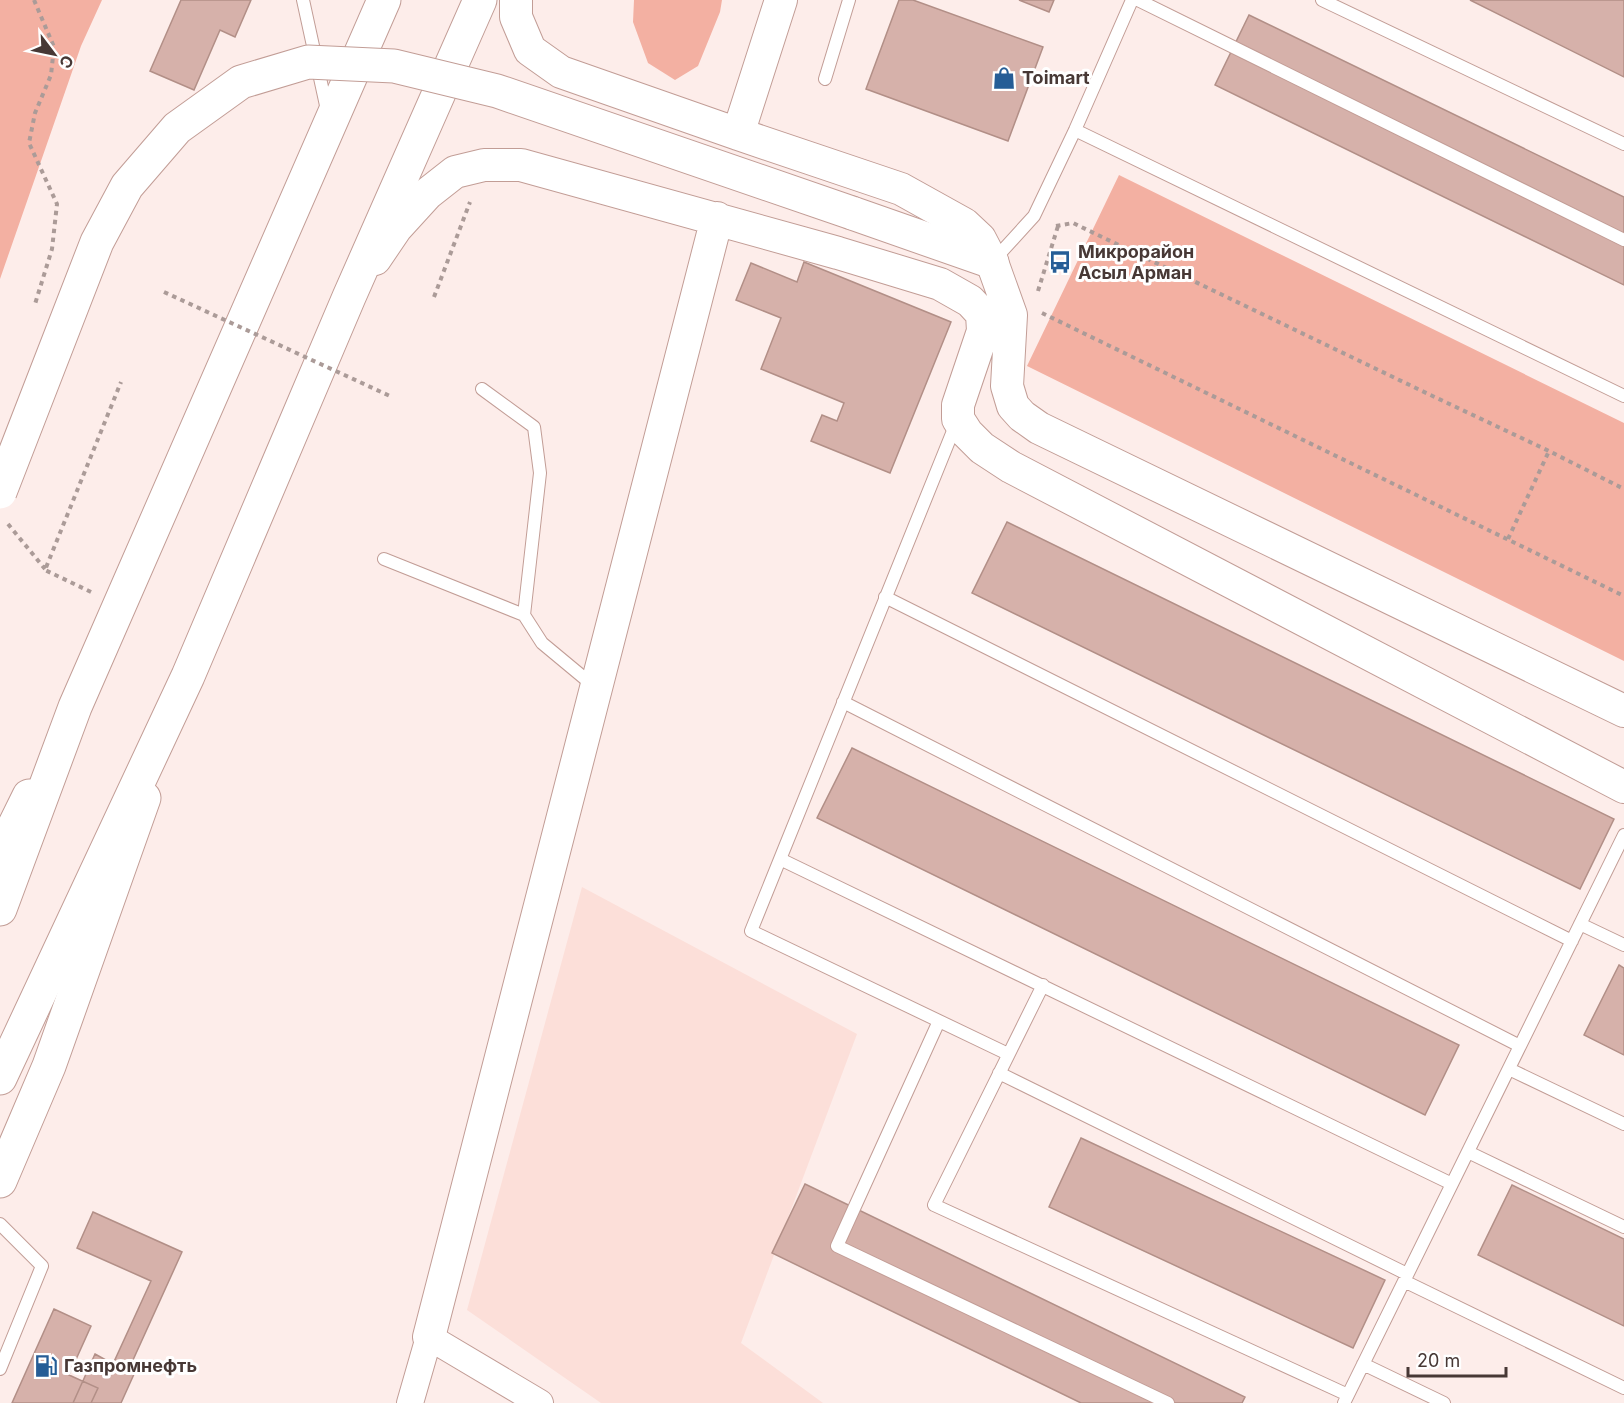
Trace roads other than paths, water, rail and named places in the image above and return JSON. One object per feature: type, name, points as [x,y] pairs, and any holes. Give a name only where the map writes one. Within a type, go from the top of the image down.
[{"type":"main road","points":[[0,855],[75,706],[384,0]]},
{"type":"main road","points":[[0,1078],[188,676],[349,297],[480,0]]},
{"type":"main road","points":[[3,506],[98,242],[127,186],[177,128],[241,82],[308,62],[394,66],[497,91],[992,262]]},
{"type":"main road","points":[[0,1181],[49,1066],[188,676]]},
{"type":"main road","points":[[0,909],[75,706]]},
{"type":"street","points":[[516,0],[516,17],[530,50],[561,72],[901,189],[964,224],[980,239],[992,262],[1011,315],[1007,386],[1013,406],[1039,429],[1624,711]]},
{"type":"street","points":[[738,134],[782,0]]},
{"type":"street","points":[[349,297],[396,228],[427,194],[455,172],[484,165],[521,165],[717,218],[940,284],[970,301],[982,315],[983,331],[958,405],[958,419],[967,433],[982,448],[1011,467],[1624,788]]},
{"type":"street","points":[[410,1403],[429,1337],[717,218]]},
{"type":"street","points":[[429,1337],[540,1403]]},
{"type":"lane","points":[[303,0],[330,123]]},
{"type":"lane","points":[[825,79],[849,0]]},
{"type":"lane","points":[[992,262],[1034,216],[1075,130],[1132,0]]},
{"type":"lane","points":[[1138,0],[1624,240]]},
{"type":"lane","points":[[1322,0],[1624,144]]},
{"type":"lane","points":[[1075,130],[1624,396]]},
{"type":"lane","points":[[482,389],[534,427],[540,473],[524,615]]},
{"type":"lane","points":[[958,419],[751,931],[1008,1054]]},
{"type":"lane","points":[[384,559],[524,615],[542,643],[596,688]]},
{"type":"lane","points":[[885,597],[1572,941]]},
{"type":"lane","points":[[843,702],[1520,1046]]},
{"type":"lane","points":[[1043,986],[934,1204],[1346,1399],[1580,924],[1619,856],[1624,835]]},
{"type":"lane","points":[[780,859],[1452,1184]]},
{"type":"lane","points":[[1580,924],[1624,945]]},
{"type":"lane","points":[[939,1021],[837,1246],[1168,1403]]},
{"type":"lane","points":[[1509,1069],[1624,1124]]},
{"type":"lane","points":[[999,1073],[1624,1388]]},
{"type":"lane","points":[[1468,1152],[1624,1227]]},
{"type":"lane","points":[[0,1224],[42,1266],[0,1369]]},
{"type":"lane","points":[[1363,1364],[1444,1403]]},
{"type":"place","name":"Toimart","points":[[1004,78]]},
{"type":"place","name":"Микрорайон Асыл Арман","points":[[1060,262]]},
{"type":"place","name":"Газпромнефть","points":[[46,1366]]}]
